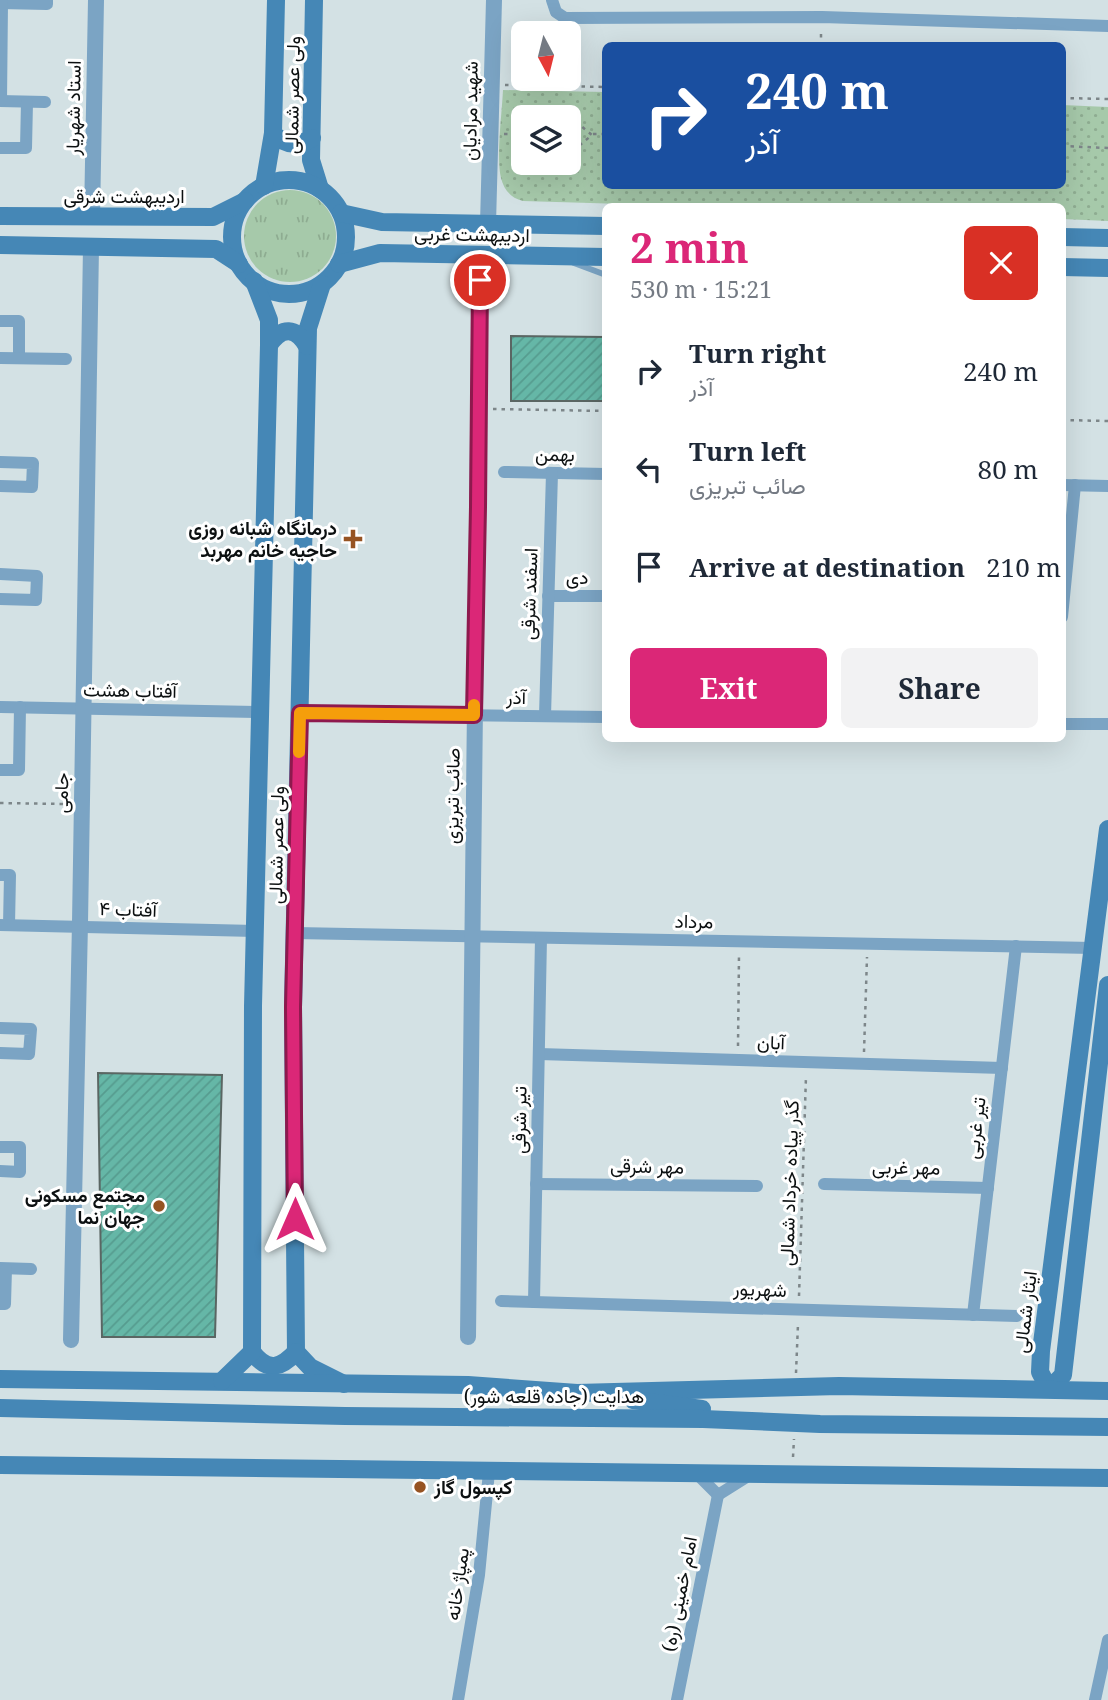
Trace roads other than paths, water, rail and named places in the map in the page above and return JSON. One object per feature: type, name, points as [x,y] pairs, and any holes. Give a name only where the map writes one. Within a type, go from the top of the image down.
[{"type":"main road","name":"ولی عصر شمالی","points":[[264,187],[273,133],[276,0]]},
{"type":"main road","name":"ولی عصر شمالی","points":[[314,0],[311,160],[320,189]]},
{"type":"main road","points":[[273,133],[281,141],[291,145],[302,144],[312,138]]},
{"type":"main road","points":[[0,245],[216,249],[239,264],[262,287],[277,293],[292,294],[308,291],[322,284],[334,273],[346,244],[346,228],[341,213],[320,189],[305,182],[288,180],[264,187],[244,201],[236,216],[232,232],[233,248],[239,264]]},
{"type":"main road","name":"اردیبهشت شرقی","points":[[0,216],[213,217],[244,201]]},
{"type":"main road","name":"اردیبهشت غربی","points":[[341,213],[382,222],[602,226]]},
{"type":"main road","points":[[191,249],[199,243],[203,234],[201,225],[195,218]]},
{"type":"main road","points":[[387,253],[383,241],[387,229],[398,222]]},
{"type":"main road","points":[[1066,237],[1108,238]]},
{"type":"main road","name":"اردیبهشت غربی","points":[[339,264],[380,253],[602,257]]},
{"type":"main road","points":[[1067,269],[1108,268]]},
{"type":"main road","name":"ولی عصر شمالی","points":[[252,1352],[255,932],[270,345],[269,320],[254,281]]},
{"type":"main road","name":"ولی عصر شمالی","points":[[296,1352],[293,1021],[307,346],[308,328],[322,284]]},
{"type":"main road","points":[[270,345],[276,335],[289,331],[301,335],[307,346]]},
{"type":"main road","name":"ایثار شمالی","points":[[1049,1389],[1040,1371],[1041,1351],[1107,837]]},
{"type":"main road","points":[[1049,1389],[1063,1375],[1108,985]]},
{"type":"main road","points":[[222,1381],[252,1352],[258,1360],[272,1366],[284,1364],[296,1352],[310,1367],[344,1384]]},
{"type":"main road","points":[[0,1378],[495,1385],[820,1424]]},
{"type":"main road","points":[[577,1393],[796,1387],[1108,1391]]},
{"type":"main road","name":"هدایت (جاده قلعه شور)","points":[[0,1408],[331,1416],[703,1419],[820,1424],[1108,1427]]},
{"type":"main road","points":[[0,1465],[1108,1478]]},
{"type":"street","points":[[45,103],[1,102],[1,3],[47,4],[47,0]]},
{"type":"street","name":"استاد شهریار","points":[[92,217],[96,0]]},
{"type":"street","name":"شهید مرادیان","points":[[488,224],[494,0]]},
{"type":"street","points":[[554,6],[565,18],[822,17],[1108,26]]},
{"type":"street","points":[[0,148],[26,148],[26,102]]},
{"type":"street","name":"جامی","points":[[71,1340],[91,247]]},
{"type":"street","name":"صائب تبریزی","points":[[468,1337],[480,255]]},
{"type":"street","points":[[0,321],[19,321],[19,358]]},
{"type":"street","points":[[0,358],[66,359]]},
{"type":"street","points":[[0,462],[33,463],[32,487],[0,486]]},
{"type":"street","name":"بهمن","points":[[504,472],[602,474]]},
{"type":"street","name":"اسفند شرقی","points":[[545,716],[551,473]]},
{"type":"street","points":[[1066,542],[1069,485],[1108,486]]},
{"type":"street","points":[[0,575],[37,576],[36,600],[0,599]]},
{"type":"street","name":"دی","points":[[548,596],[602,596]]},
{"type":"street","name":"آفتاب هشت","points":[[0,707],[260,712]]},
{"type":"street","points":[[0,770],[19,770],[20,707]]},
{"type":"street","name":"آذر","points":[[300,713],[602,717]]},
{"type":"street","points":[[1066,724],[1108,724]]},
{"type":"street","points":[[0,875],[10,875],[5,925]]},
{"type":"street","name":"آفتاب ۴","points":[[5,925],[255,932]]},
{"type":"street","name":"مرداد","points":[[295,933],[1093,948]]},
{"type":"street","name":"تیر شرقی","points":[[534,1302],[541,938]]},
{"type":"street","name":"تیر غربی","points":[[973,1315],[1016,946]]},
{"type":"street","points":[[0,1028],[30,1029],[29,1054],[0,1053]]},
{"type":"street","name":"آبان","points":[[539,1054],[1002,1068]]},
{"type":"street","points":[[0,1147],[20,1147],[20,1172],[0,1171]]},
{"type":"street","name":"مهر شرقی","points":[[536,1184],[757,1186]]},
{"type":"street","name":"مهر غربی","points":[[824,1184],[988,1188]]},
{"type":"street","points":[[0,1304],[5,1304],[3,1269],[31,1269]]},
{"type":"street","name":"شهریور","points":[[502,1301],[1017,1316]]},
{"type":"street","name":"پمپاژ خانه","points":[[458,1700],[480,1575],[489,1472]]},
{"type":"street","points":[[695,1472],[718,1495],[754,1473]]},
{"type":"street","name":"امام خمینی (ره)","points":[[677,1700],[718,1495]]},
{"type":"street","points":[[1095,1700],[1108,1640]]},
{"type":"lane","points":[[555,256],[602,274]]},
{"type":"place","name":"درمانگاه شبانه‌ روزی حاجیه‌ خانم مهربد","points":[[353,539]]},
{"type":"place","name":"مجتمع مسکونی جهان نما","points":[[159,1206]]},
{"type":"place","name":"کپسول گاز","points":[[420,1487]]}]
